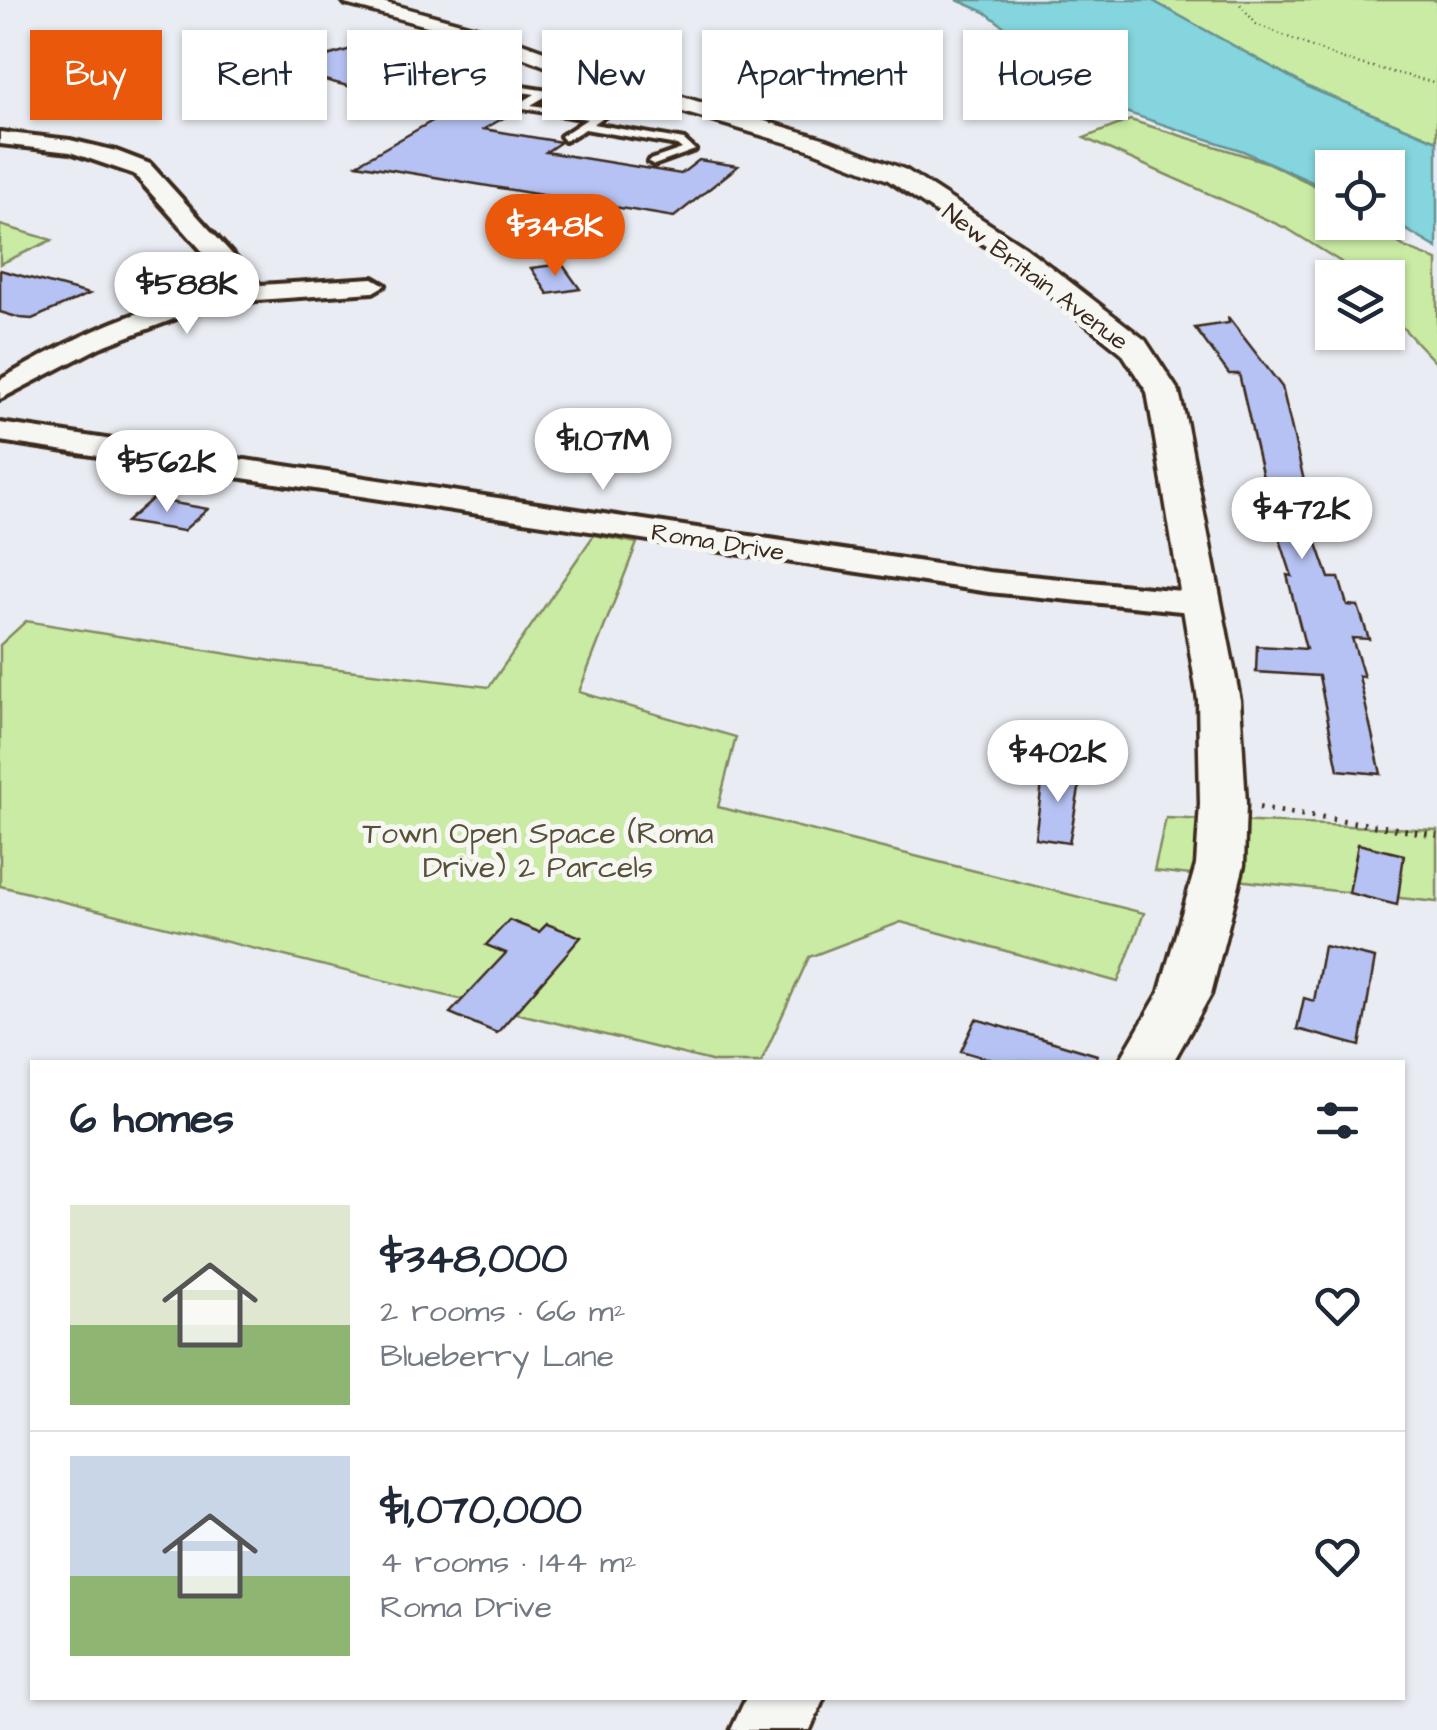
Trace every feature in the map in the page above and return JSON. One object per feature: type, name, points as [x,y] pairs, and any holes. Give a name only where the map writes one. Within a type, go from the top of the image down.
[{"type":"street","name":"New Britain Avenue","points":[[352,0],[479,34],[542,56]]},
{"type":"street","name":"New Britain Avenue","points":[[682,103],[818,144],[897,175],[1015,253],[1134,347],[1163,392],[1220,700],[1224,804],[1220,865],[1184,994],[1147,1060]]},
{"type":"street","points":[[0,138],[70,146],[109,155],[142,169],[254,293]]},
{"type":"street","points":[[0,391],[51,360],[138,320],[254,293],[373,285]]},
{"type":"street","name":"Roma Drive","points":[[0,432],[990,582],[1201,604]]},
{"type":"street","points":[[769,1730],[786,1700]]},
{"type":"lane","points":[[522,106],[545,93],[478,83],[452,95],[542,109]]},
{"type":"lane","points":[[565,138],[595,120]]},
{"type":"lane","points":[[585,126],[680,142],[690,150],[654,162]]},
{"type":"path","points":[[1242,0],[1240,4],[1256,24],[1344,60],[1437,83]]},
{"type":"path","points":[[1224,804],[1437,835]]},
{"type":"green space","points":[[1151,0],[1437,0],[1437,141],[1310,88]]},
{"type":"green space","points":[[1130,120],[1266,162],[1315,186],[1315,240],[1394,240],[1437,260],[1437,364],[1405,330],[1405,260],[1338,260],[1288,229],[1084,138]]},
{"type":"green space","points":[[0,225],[52,240],[0,264]]},
{"type":"green space","name":"Town Open Space (Roma Drive) 2 Parcels","points":[[594,535],[637,543],[579,692],[736,737],[718,807],[1144,913],[1118,982],[901,922],[809,957],[762,1060],[707,1060],[0,886],[0,645],[26,621],[272,661],[489,687]]},
{"type":"green space","points":[[1166,818],[1437,830],[1437,902],[1154,871]]},
{"type":"water","points":[[957,0],[1151,0],[1310,88],[1437,141],[1437,248],[1405,229],[1405,150],[1315,150],[1315,183],[1243,151],[1128,113],[1128,30],[1009,30],[985,12]]},
{"type":"building","points":[[347,50],[347,86],[327,81],[327,56]]},
{"type":"building","points":[[434,120],[500,120],[484,129],[561,142],[546,152],[681,174],[699,160],[738,166],[674,217],[357,164]]},
{"type":"building","points":[[562,264],[580,289],[548,294],[531,268]]},
{"type":"building","points":[[0,270],[89,294],[32,319],[20,318],[0,312]]},
{"type":"building","points":[[1228,317],[1282,387],[1309,502],[1302,501],[1329,578],[1339,578],[1347,605],[1358,606],[1369,639],[1352,638],[1364,677],[1359,676],[1381,774],[1338,770],[1319,676],[1256,672],[1257,646],[1306,649],[1287,575],[1292,576],[1271,512],[1239,374],[1229,374],[1195,328],[1229,323]]},
{"type":"building","points":[[152,499],[208,509],[183,531],[126,522]]},
{"type":"building","points":[[1044,768],[1082,773],[1069,843],[1035,838]]},
{"type":"building","points":[[1358,844],[1404,855],[1397,905],[1349,893]]},
{"type":"building","points":[[509,920],[539,932],[547,924],[581,937],[497,1033],[450,1013],[506,953],[486,945]]},
{"type":"building","points":[[1324,946],[1375,958],[1360,1046],[1297,1029],[1304,998],[1314,1001]]},
{"type":"building","points":[[976,1019],[1097,1055],[1096,1060],[992,1060],[961,1051]]}]
